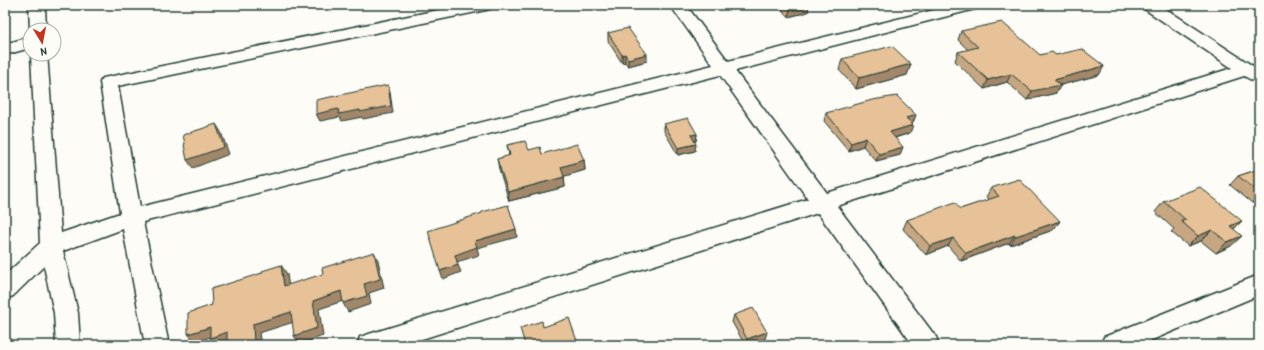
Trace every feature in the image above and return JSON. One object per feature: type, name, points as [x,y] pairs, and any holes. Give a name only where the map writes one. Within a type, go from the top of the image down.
[{"type":"street","points":[[37,5],[38,22]]},
{"type":"street","points":[[157,345],[131,217],[109,82],[486,5]]},
{"type":"street","points":[[678,5],[723,68],[824,202],[927,345]]},
{"type":"street","points":[[5,289],[51,246],[131,217],[973,5]]},
{"type":"street","points":[[1149,5],[1253,74]]},
{"type":"street","points":[[5,50],[22,45]]},
{"type":"street","points":[[40,62],[51,246],[66,313],[68,345]]},
{"type":"street","points":[[369,345],[824,202],[1253,74]]},
{"type":"street","points":[[1113,345],[1259,285]]},
{"type":"building","points":[[785,5],[809,5],[790,10]]},
{"type":"building","points":[[1002,22],[1040,55],[1052,52],[1056,55],[1082,49],[1104,66],[1054,80],[1061,85],[1032,91],[1011,74],[988,80],[958,52],[978,47],[961,31]]},
{"type":"building","points":[[628,28],[647,54],[628,59],[625,54],[622,55],[608,33]]},
{"type":"building","points":[[892,46],[911,64],[859,78],[842,59]]},
{"type":"building","points":[[388,85],[391,106],[360,112],[360,110],[339,114],[338,109],[316,114],[316,100]]},
{"type":"building","points":[[897,96],[916,115],[906,118],[913,125],[890,132],[903,147],[879,154],[866,138],[851,143],[826,113],[872,100]]},
{"type":"building","points":[[688,118],[697,134],[691,135],[696,144],[678,148],[664,124]]},
{"type":"building","points":[[216,124],[224,147],[187,160],[183,135]]},
{"type":"building","points":[[525,141],[529,150],[540,147],[542,154],[577,144],[584,160],[561,167],[564,177],[508,192],[497,159],[510,155],[507,145]]},
{"type":"building","points":[[1259,169],[1259,192],[1238,176]]},
{"type":"building","points":[[1019,179],[1060,221],[1016,236],[1015,235],[966,253],[953,238],[930,246],[907,220],[955,202],[960,209],[999,196],[991,188]]},
{"type":"building","points":[[1200,187],[1242,221],[1230,226],[1242,236],[1227,242],[1212,230],[1198,236],[1181,221],[1186,220],[1164,201]]},
{"type":"building","points":[[508,205],[516,229],[475,241],[477,247],[455,255],[458,265],[440,271],[428,231],[482,212]]},
{"type":"building","points":[[374,252],[380,279],[364,284],[367,296],[343,303],[341,291],[313,301],[317,328],[294,336],[291,312],[253,324],[254,344],[250,345],[227,345],[227,332],[210,338],[210,327],[188,334],[188,313],[212,305],[211,289],[262,273],[262,271],[281,265],[284,286],[323,274],[322,268]]},
{"type":"building","points":[[753,308],[767,332],[747,339],[734,315]]},
{"type":"building","points":[[569,318],[577,341],[565,345],[525,345],[520,328],[542,321],[543,327]]}]
